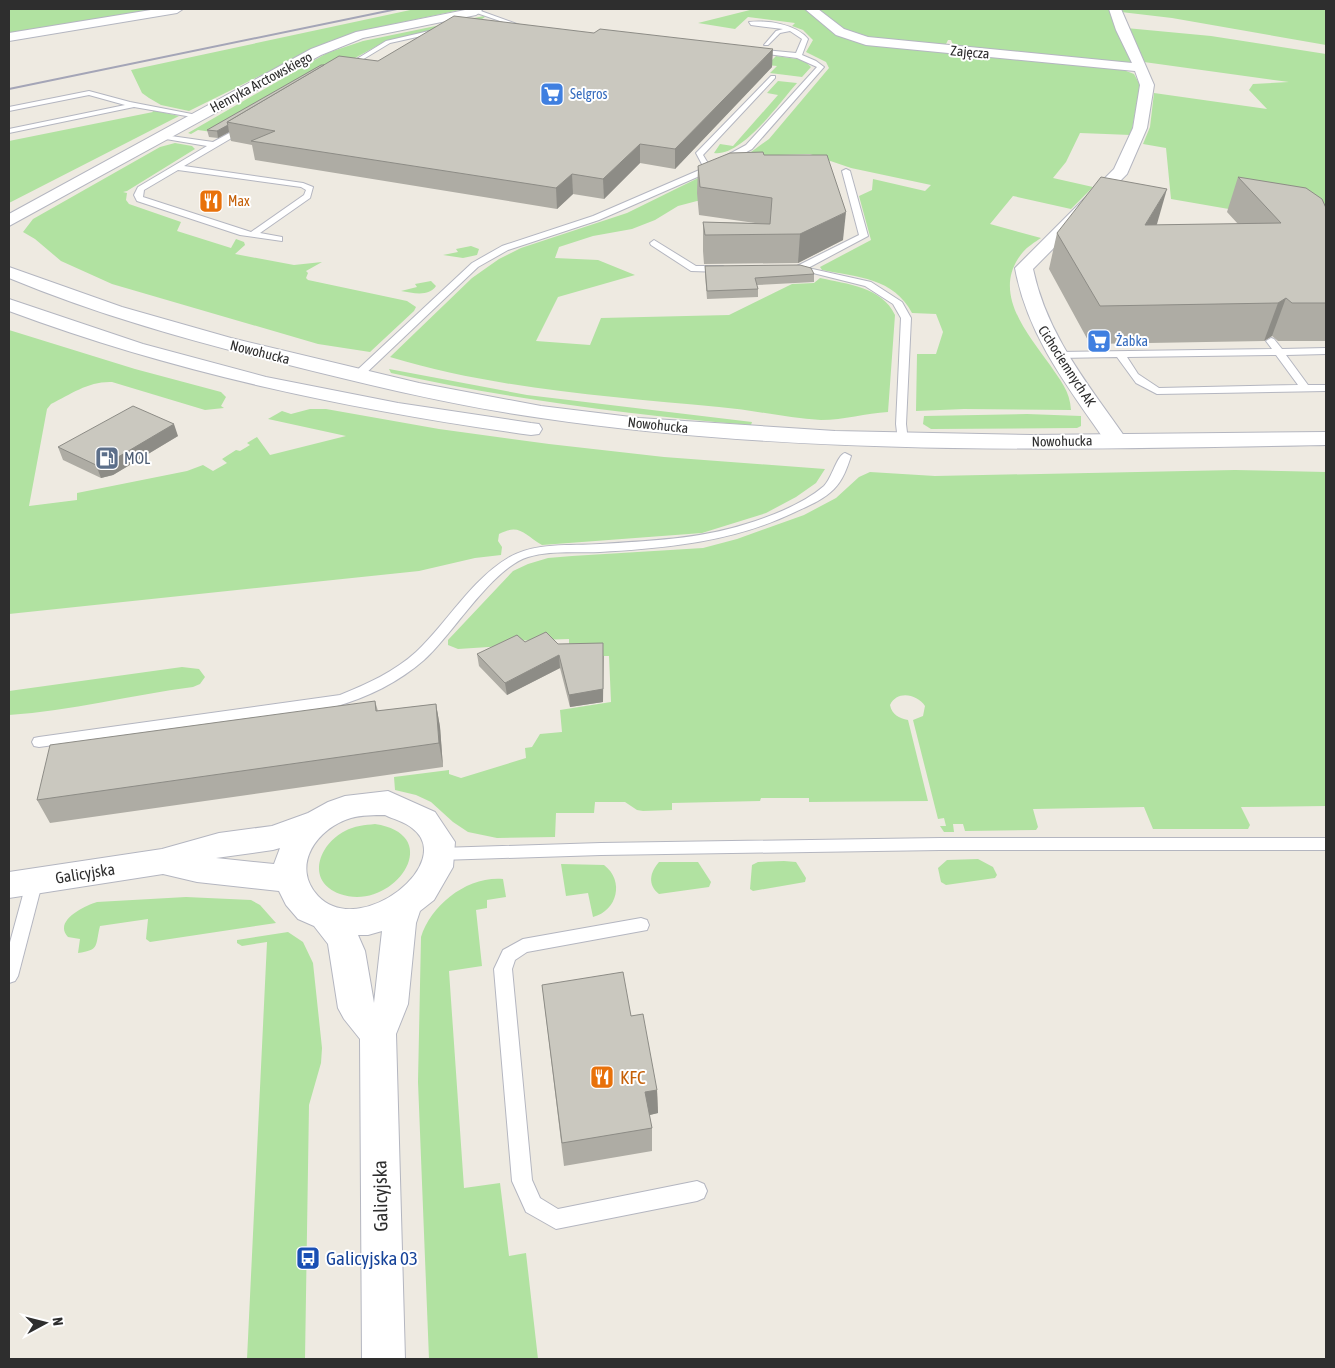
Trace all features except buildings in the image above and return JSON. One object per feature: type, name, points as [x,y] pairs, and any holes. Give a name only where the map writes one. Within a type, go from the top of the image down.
[{"type":"street","points":[[9,37],[177,9]]},
{"type":"street","name":"Zajęcza","points":[[811,9],[840,32],[866,41],[1140,68]]},
{"type":"street","name":"Cichociemnych AK","points":[[1115,9],[1122,30],[1131,45],[1147,85],[1140,128],[1121,171],[1024,268],[1027,290],[1035,314],[1058,355],[1116,440]]},
{"type":"street","name":"Henryka Arctowskiego","points":[[9,221],[160,136],[316,52],[342,41],[385,29],[476,11]]},
{"type":"street","name":"Henryka Arctowskiego","points":[[9,211],[61,192]]},
{"type":"street","name":"Nowohucka","points":[[9,272],[145,322],[358,375],[487,403],[596,419],[769,434],[903,440],[1326,438]]},
{"type":"street","name":"Nowohucka","points":[[9,305],[70,328],[231,374],[357,401],[465,420],[600,437],[734,449],[844,456],[976,458],[1326,456]]},
{"type":"street","points":[[388,803],[409,809],[426,820],[437,836],[440,854],[435,873],[424,891],[405,906],[385,916],[362,922],[327,919],[315,914],[294,893],[289,879],[289,864],[295,848],[305,834],[318,822],[340,810],[364,804],[388,803]]},
{"type":"street","name":"Galicyjska","points":[[22,883],[162,862],[219,845],[273,838],[318,822]]},
{"type":"street","name":"Galicyjska","points":[[162,862],[197,869],[289,879]]},
{"type":"street","name":"Galicyjska","points":[[383,1359],[378,1034],[391,1004],[399,923],[405,906]]},
{"type":"street","points":[[327,919],[342,936],[348,951],[356,1008],[378,1034]]},
{"type":"lane","points":[[476,11],[528,28]]},
{"type":"lane","points":[[486,20],[496,18]]},
{"type":"lane","points":[[751,23],[779,26],[797,32],[805,39],[799,51],[799,56]]},
{"type":"lane","points":[[337,72],[388,42],[447,29]]},
{"type":"lane","points":[[766,44],[778,32],[788,30]]},
{"type":"lane","points":[[358,375],[475,265],[488,256],[505,248],[596,218],[708,168],[749,147],[820,67],[812,60],[799,56],[750,50]]},
{"type":"lane","points":[[708,168],[699,155],[773,77]]},
{"type":"lane","points":[[9,109],[89,93],[134,105],[198,116]]},
{"type":"lane","points":[[9,130],[134,105]]},
{"type":"lane","points":[[252,122],[142,190],[138,195],[140,198],[279,239]]},
{"type":"lane","points":[[160,136],[215,145]]},
{"type":"lane","points":[[178,168],[237,175],[303,186],[310,189],[307,196],[256,232]]},
{"type":"lane","points":[[846,171],[864,236],[795,268],[868,284],[897,302],[906,318],[901,424],[903,440]]},
{"type":"lane","points":[[654,243],[694,269],[733,269]]},
{"type":"lane","points":[[1271,341],[1305,388]]},
{"type":"lane","points":[[1058,355],[1326,351]]},
{"type":"lane","points":[[1120,354],[1133,377],[1145,386],[1157,391],[1326,388]]},
{"type":"lane","points":[[39,742],[334,702],[376,685],[419,657],[495,576],[522,555],[705,540],[774,519],[831,488],[842,467],[844,456]]},
{"type":"lane","points":[[440,854],[601,849],[940,844],[1326,844]]},
{"type":"lane","points":[[9,976],[22,883]]},
{"type":"lane","points":[[640,925],[523,946],[509,955],[503,969],[522,1181],[533,1205],[556,1219],[697,1191]]},
{"type":"green space","points":[[9,9],[167,9],[9,36]]},
{"type":"green space","points":[[415,9],[465,9],[379,27],[330,41],[189,111],[161,105],[149,98],[142,93],[131,70]]},
{"type":"green space","points":[[754,9],[809,9],[842,35],[1121,69],[1134,74],[1140,85],[1131,135],[1080,133],[1066,162],[1053,178],[1093,187],[1071,209],[1013,196],[990,224],[1041,238],[1025,250],[1014,267],[1010,282],[1011,296],[1016,311],[1031,339],[1064,386],[1069,397],[1071,410],[964,409],[916,411],[917,354],[936,354],[943,332],[936,314],[912,313],[895,292],[885,286],[861,277],[822,270],[820,267],[871,240],[859,196],[872,190],[873,179],[925,191],[931,185],[851,168],[810,154],[778,155],[712,201],[697,201],[678,206],[655,220],[632,229],[593,236],[559,247],[555,258],[598,260],[635,275],[558,297],[536,341],[590,345],[601,318],[729,315],[792,284],[814,283],[820,278],[863,288],[882,298],[895,315],[888,412],[830,420],[808,419],[732,408],[595,395],[512,384],[430,368],[390,357],[472,278],[499,259],[521,248],[627,213],[751,152],[769,139],[829,68],[826,62],[806,52],[813,40],[803,30],[792,26],[795,23],[748,17],[735,29],[698,23]]},
{"type":"green space","points":[[815,9],[1110,9],[1132,61],[1129,63],[954,47],[951,40],[948,40],[945,46],[866,39],[839,29]]},
{"type":"green space","points":[[1120,9],[1326,9],[1326,45],[1172,18],[1121,12]]},
{"type":"green space","points":[[484,16],[482,19],[384,42],[219,133],[198,130],[191,134],[188,133],[327,53],[363,41]]},
{"type":"green space","points":[[1126,28],[1211,36],[1326,54],[1326,226],[1171,199],[1166,148],[1143,144],[1150,127],[1154,93],[1267,109],[1249,90],[1253,84],[1289,82],[1144,62]]},
{"type":"green space","points":[[776,56],[804,60],[811,67],[802,77],[770,73],[777,66],[767,65]]},
{"type":"green space","points":[[778,81],[797,83],[771,115],[748,138],[725,152],[714,153],[720,144],[733,146],[778,95],[767,93]]},
{"type":"green space","points":[[152,110],[179,116],[9,203],[9,141],[153,112]]},
{"type":"green space","points":[[175,143],[192,146],[195,149],[123,192],[127,193],[126,200],[129,204],[181,222],[177,231],[231,248],[236,239],[244,242],[245,245],[235,254],[294,265],[322,262],[306,271],[308,273],[306,278],[308,280],[407,301],[416,307],[414,311],[370,352],[318,344],[112,284],[61,261],[35,239],[23,232],[33,219],[160,147]]},
{"type":"green space","points":[[471,246],[479,249],[477,255],[463,258],[443,255],[458,252],[456,249]]},
{"type":"green space","points":[[431,281],[436,286],[429,292],[411,293],[401,291],[417,287],[415,284]]},
{"type":"green space","points":[[9,330],[135,369],[221,392],[226,397],[221,406],[224,408],[205,410],[112,382],[104,382],[80,389],[51,404],[47,409],[29,506],[77,500],[77,493],[187,471],[203,465],[213,471],[227,463],[222,459],[236,450],[240,451],[250,445],[247,443],[257,437],[270,455],[346,436],[268,419],[282,411],[291,414],[310,409],[326,409],[439,429],[549,444],[664,457],[825,469],[816,483],[796,497],[766,513],[702,533],[542,545],[522,532],[512,530],[499,534],[498,541],[502,547],[501,555],[475,558],[419,571],[9,614]]},
{"type":"green space","points":[[389,369],[527,395],[752,422],[751,425],[706,421],[570,405],[480,391],[391,373]]},
{"type":"green space","points":[[1027,414],[1081,416],[1081,426],[1077,428],[931,429],[923,424],[924,416]]},
{"type":"green space","points":[[1235,470],[1326,472],[1326,806],[1241,807],[1250,825],[1248,829],[1153,829],[1144,807],[1033,809],[1038,827],[1036,830],[965,831],[963,824],[953,824],[954,832],[944,832],[940,826],[946,826],[944,818],[938,819],[913,720],[923,716],[925,706],[917,699],[907,695],[897,697],[890,705],[896,716],[908,720],[928,801],[809,802],[809,798],[761,798],[760,801],[672,803],[672,810],[643,811],[637,810],[625,802],[595,802],[594,813],[556,813],[555,837],[497,838],[468,832],[453,822],[431,802],[416,795],[395,790],[394,777],[449,770],[449,774],[461,778],[526,758],[525,748],[532,747],[540,734],[562,732],[560,710],[611,702],[609,656],[589,656],[569,645],[569,639],[507,641],[504,646],[458,649],[448,645],[448,640],[513,571],[528,564],[548,558],[703,548],[737,539],[804,515],[836,498],[859,477],[870,472],[935,476]]},
{"type":"green space","points":[[182,667],[199,669],[205,677],[200,684],[193,687],[55,710],[9,715],[9,691]]},
{"type":"green space","points":[[375,824],[397,831],[408,842],[410,856],[405,870],[394,883],[378,893],[360,897],[340,894],[329,888],[322,881],[319,872],[320,862],[328,844],[348,829]]},
{"type":"green space","points":[[978,859],[993,867],[997,875],[995,878],[946,885],[941,882],[938,868],[947,860]]},
{"type":"green space","points":[[659,862],[698,862],[711,882],[709,887],[659,894],[651,883],[651,878]]},
{"type":"green space","points":[[758,862],[796,862],[806,878],[805,882],[753,891],[750,889],[752,865]]},
{"type":"green space","points":[[561,864],[604,865],[615,879],[616,887],[613,902],[608,909],[593,917],[588,893],[566,896]]},
{"type":"green space","points":[[503,879],[506,897],[487,900],[487,908],[476,910],[482,966],[449,971],[464,1188],[500,1183],[509,1256],[526,1253],[538,1359],[429,1359],[418,1082],[421,937],[433,914],[452,895],[476,882]]},
{"type":"green space","points":[[186,897],[251,900],[260,905],[276,923],[150,942],[146,939],[148,919],[100,926],[95,946],[90,950],[78,953],[80,939],[68,937],[64,931],[64,925],[72,915],[97,902]]},
{"type":"green space","points":[[288,932],[303,942],[313,963],[322,1048],[321,1063],[309,1105],[305,1359],[247,1359],[267,942],[242,946],[237,943],[237,940]]},
{"type":"railway","points":[[9,89],[397,9]]},
{"type":"place","name":"Selgros","points":[[552,94]]},
{"type":"place","name":"Max","points":[[211,201]]},
{"type":"place","name":"Żabka","points":[[1099,341]]},
{"type":"place","name":"MOL","points":[[107,458]]},
{"type":"place","name":"KFC","points":[[602,1077]]},
{"type":"place","name":"Galicyjska 03","points":[[308,1258]]}]
